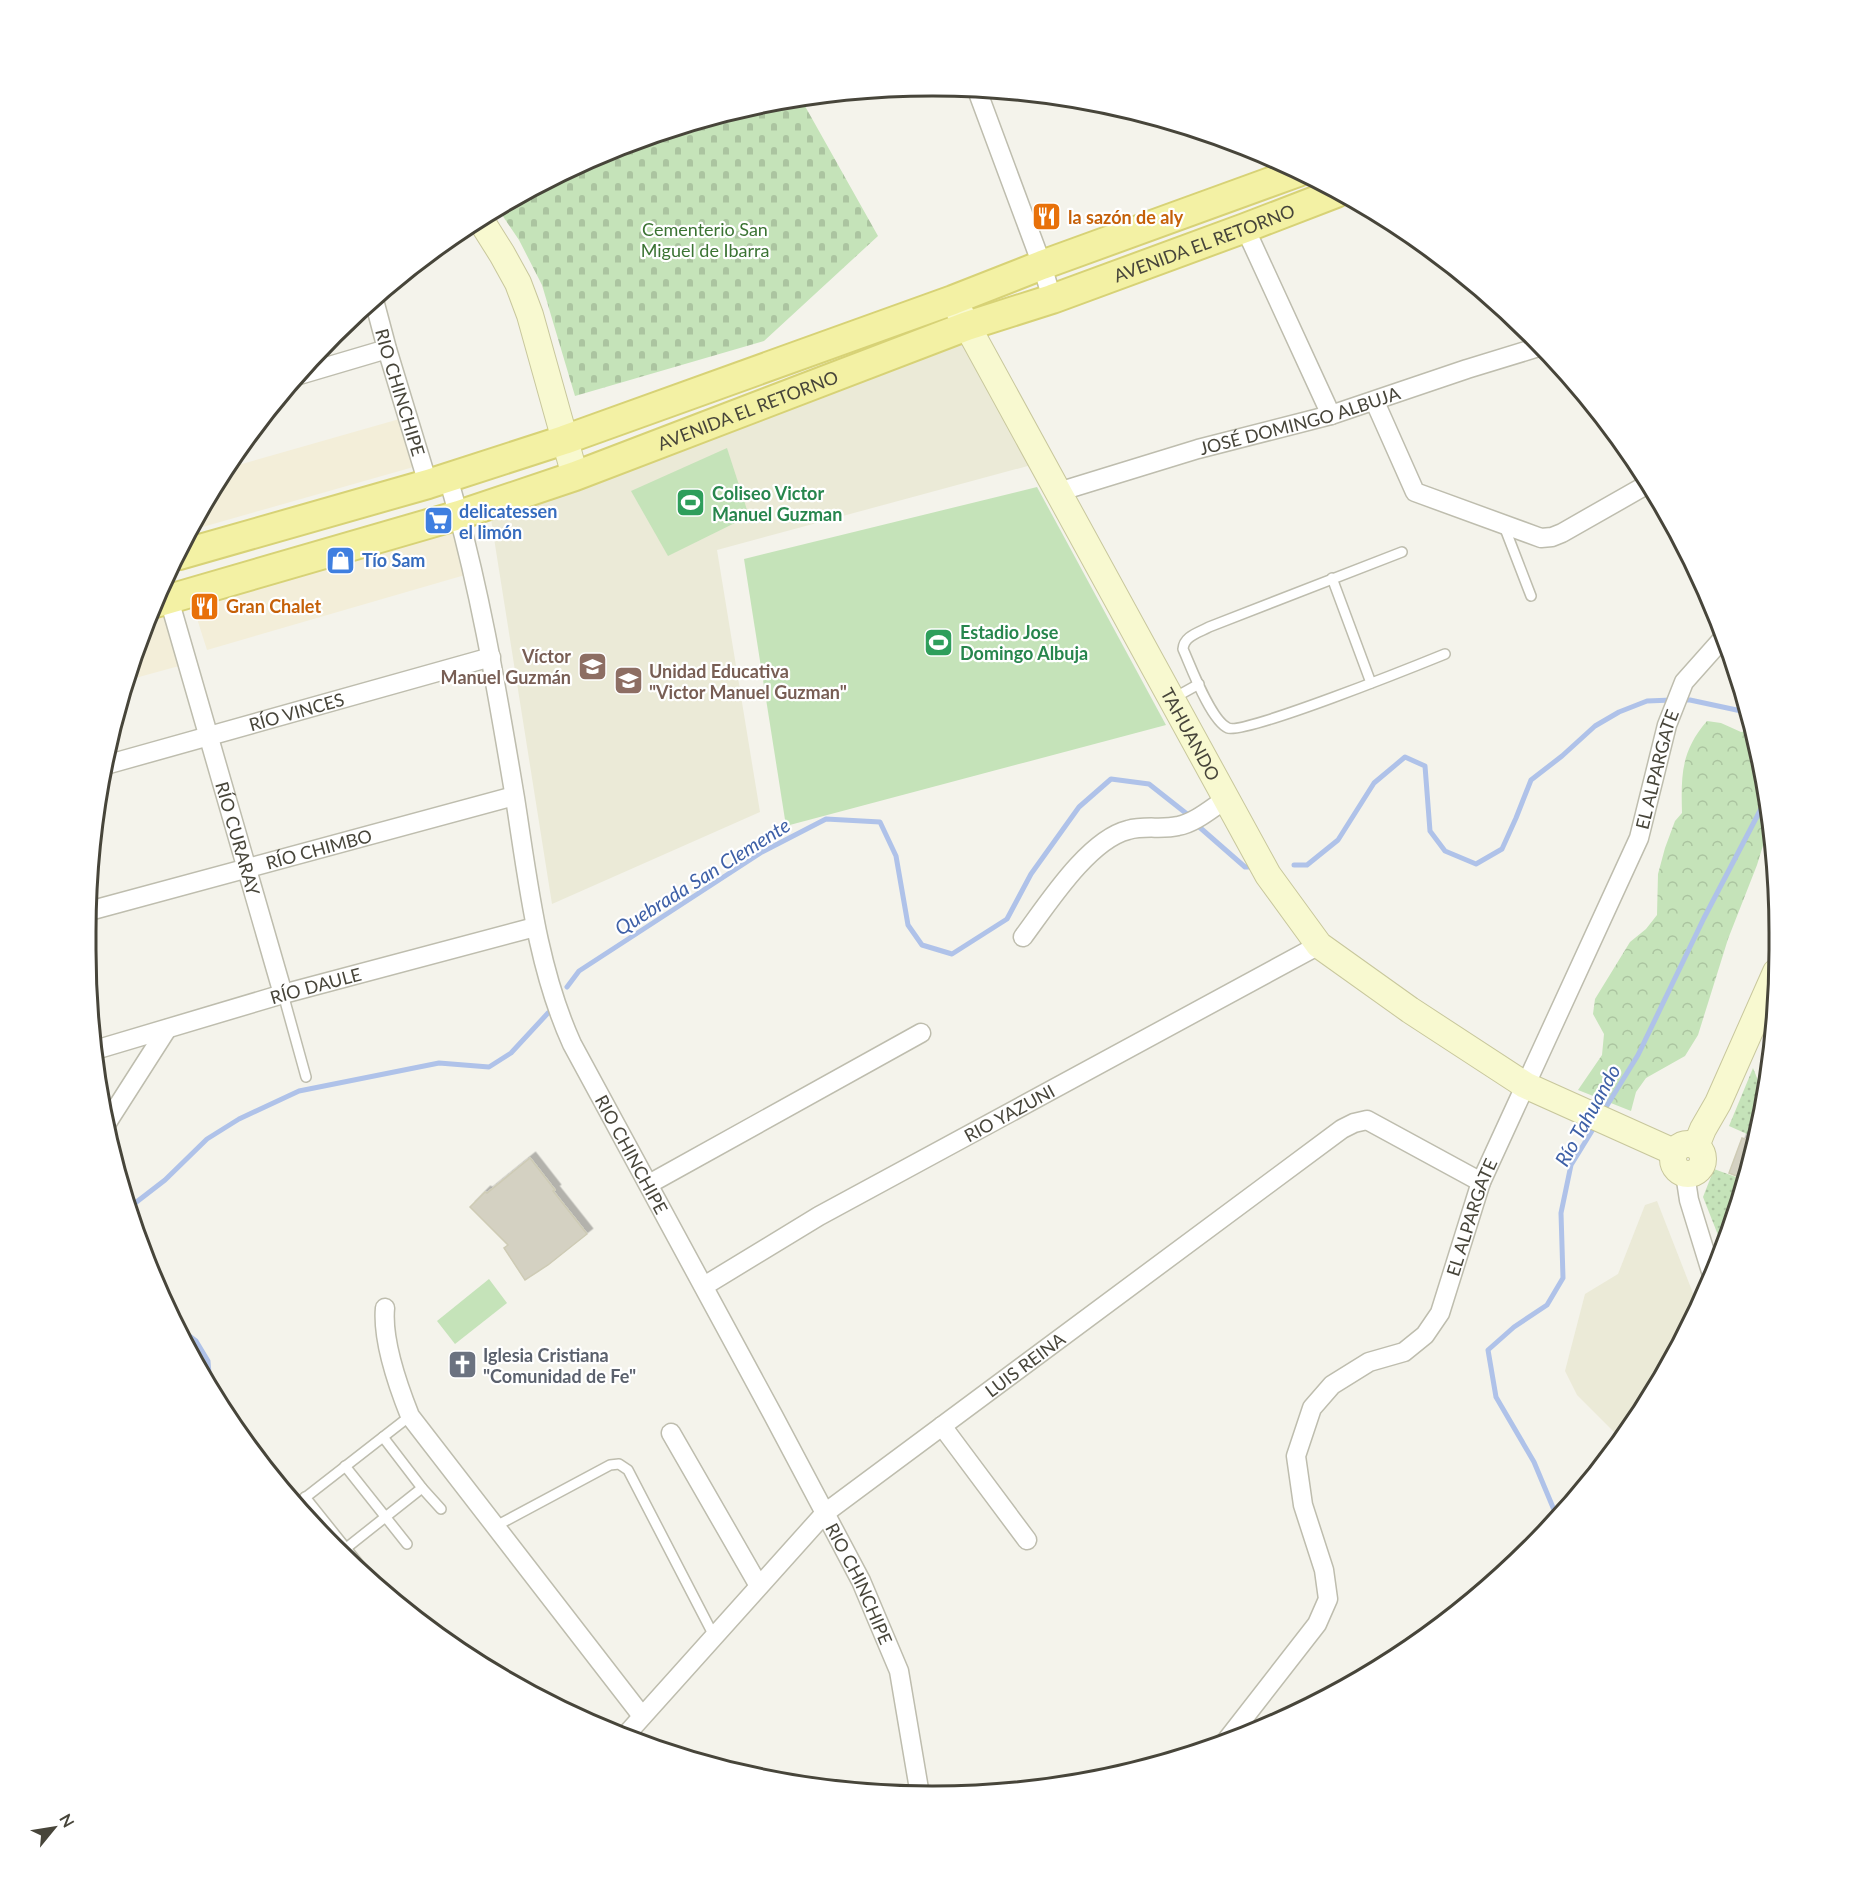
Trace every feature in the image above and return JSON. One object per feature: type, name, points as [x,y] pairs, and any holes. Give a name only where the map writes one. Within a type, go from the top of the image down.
[{"type":"main road","name":"AVENIDA EL RETORNO","points":[[188,553],[438,481],[564,440],[953,300],[1042,265],[1288,176]]},
{"type":"main road","name":"AVENIDA EL RETORNO","points":[[168,593],[459,515],[575,476],[967,326],[1052,298],[1328,196]]},
{"type":"street","points":[[980,98],[1052,298]]},
{"type":"street","points":[[485,226],[518,283],[530,315],[575,476]]},
{"type":"street","points":[[1245,228],[1331,416]]},
{"type":"street","name":"TAHUANDO","points":[[953,300],[1268,874],[1319,945],[1410,1010],[1532,1088],[1685,1157]]},
{"type":"street","name":"RIO CHINCHIPE","points":[[376,308],[387,349],[438,481],[459,515],[491,657],[535,927],[562,1021],[572,1044],[861,1581],[899,1671],[918,1785]]},
{"type":"street","points":[[314,371],[387,349]]},
{"type":"street","name":"JOSÉ DOMINGO ALBUJA","points":[[1058,492],[1198,449],[1331,416],[1532,349]]},
{"type":"street","points":[[1375,402],[1416,492],[1542,538],[1563,533],[1641,488]]},
{"type":"street","name":"RÍO CURARAY","points":[[164,602],[208,736],[283,994]]},
{"type":"street","name":"EL ALPARGATE","points":[[1236,1729],[1317,1624],[1328,1599],[1324,1570],[1303,1505],[1296,1456],[1312,1408],[1332,1385],[1370,1362],[1404,1352],[1425,1335],[1440,1313],[1481,1182],[1532,1088],[1639,838],[1667,725],[1683,682],[1717,644]]},
{"type":"street","name":"RÍO VINCES","points":[[114,763],[491,657]]},
{"type":"street","name":"RÍO CHIMBO","points":[[97,909],[514,796]]},
{"type":"street","points":[[1023,937],[1070,874],[1109,838],[1126,830],[1185,825],[1226,799]]},
{"type":"street","name":"RÍO DAULE","points":[[102,1048],[283,994],[535,927]]},
{"type":"street","name":"RIO YAZUNI","points":[[704,1286],[819,1216],[1319,945]]},
{"type":"street","points":[[1710,1257],[1689,1200],[1685,1157],[1718,1102],[1767,991]]},
{"type":"street","points":[[112,1114],[167,1029]]},
{"type":"street","points":[[649,1184],[921,1033]]},
{"type":"street","name":"LUIS REINA","points":[[631,1729],[825,1513],[1342,1129],[1367,1120],[1481,1182]]},
{"type":"street","points":[[385,1308],[386,1335],[401,1394],[410,1416],[642,1716]]},
{"type":"street","points":[[942,1426],[1027,1540]]},
{"type":"street","points":[[671,1433],[759,1586]]},
{"type":"lane","points":[[1503,524],[1531,596]]},
{"type":"lane","points":[[1402,552],[1209,627],[1187,638],[1183,649],[1218,720],[1226,728],[1234,730],[1263,722],[1445,654]]},
{"type":"lane","points":[[1332,578],[1371,683]]},
{"type":"lane","points":[[1172,699],[1199,684]]},
{"type":"lane","name":"RÍO CURARAY","points":[[283,994],[306,1077]]},
{"type":"lane","points":[[303,1500],[410,1416]]},
{"type":"lane","points":[[382,1437],[441,1509]]},
{"type":"lane","points":[[496,1526],[610,1465],[619,1464],[628,1470],[714,1636]]},
{"type":"lane","points":[[345,1466],[406,1544]]},
{"type":"lane","points":[[348,1547],[422,1488]]},
{"type":"shaded area","name":"Unidad Educativa \"Victor Manuel Guzman\"","points":[[970,337],[1035,464],[717,550],[760,812],[552,904],[490,513]]},
{"type":"shaded area","points":[[403,418],[417,466],[201,527],[239,465]]},
{"type":"shaded area","points":[[452,530],[465,575],[207,650],[193,606]]},
{"type":"shaded area","points":[[164,616],[179,666],[136,678],[140,664],[158,618]]},
{"type":"shaded area","points":[[1657,1201],[1694,1295],[1657,1368],[1615,1433],[1577,1395],[1565,1371],[1585,1294],[1618,1274],[1645,1205]]},
{"type":"green space","name":"Cementerio San Miguel de Ibarra","points":[[805,106],[878,236],[764,341],[575,396],[542,285],[519,240],[502,215],[563,182],[664,140],[769,112]]},
{"type":"green space","name":"Coliseo Victor Manuel Guzman","points":[[727,448],[749,516],[668,556],[631,491]]},
{"type":"green space","name":"Estadio Jose Domingo Albuja","points":[[1037,487],[1166,725],[786,826],[744,559]]},
{"type":"green space","points":[[1707,721],[1721,723],[1744,731],[1753,769],[1764,843],[1728,939],[1698,1035],[1685,1056],[1646,1078],[1636,1092],[1631,1111],[1578,1090],[1602,1055],[1604,1034],[1593,1014],[1595,999],[1630,942],[1646,929],[1657,915],[1658,874],[1675,821],[1682,813],[1684,764],[1698,732]]},
{"type":"green space","points":[[1753,1068],[1758,1081],[1748,1134],[1729,1126]]},
{"type":"green space","points":[[1714,1169],[1737,1177],[1718,1236],[1703,1197]]},
{"type":"green space","points":[[489,1279],[507,1303],[455,1344],[437,1321]]},
{"type":"building","points":[[1742,1138],[1746,1140],[1737,1176],[1729,1173]]},
{"type":"building","points":[[530,1158],[587,1234],[525,1280],[504,1248],[508,1245],[470,1207],[485,1192],[487,1193]]},
{"type":"waterway","name":"Quebrada San Clemente","points":[[1294,865],[1307,865],[1338,840],[1374,783],[1405,757],[1425,766],[1430,831],[1445,851],[1476,864],[1502,849],[1531,780],[1595,726],[1619,712],[1647,701],[1672,700]]},
{"type":"waterway","name":"Quebrada San Clemente","points":[[1682,700],[1738,710]]},
{"type":"waterway","name":"Quebrada San Clemente","points":[[567,987],[579,971],[762,852],[826,819],[880,822],[896,856],[908,925],[922,945],[952,954],[1007,919],[1031,874],[1079,807],[1111,779],[1149,784],[1187,814]]},
{"type":"waterway","name":"Río Tahuando","points":[[1603,1112],[1638,1055],[1704,918],[1760,811]]},
{"type":"waterway","name":"Quebrada San Clemente","points":[[1197,825],[1245,867],[1250,867]]},
{"type":"waterway","name":"Quebrada San Clemente","points":[[136,1203],[165,1180],[207,1139],[239,1119],[299,1091],[439,1063],[489,1067],[511,1053],[548,1013]]},
{"type":"waterway","name":"Río Tahuando","points":[[1554,1509],[1534,1462],[1496,1397],[1488,1350],[1514,1327],[1547,1305],[1563,1278],[1561,1213],[1571,1165],[1595,1126]]},
{"type":"waterway","name":"Quebrada San Clemente","points":[[192,1338],[208,1361],[209,1369]]},
{"type":"place","name":"la sazón de aly","points":[[1047,217]]},
{"type":"place","name":"Coliseo Victor Manuel Guzman","points":[[691,503]]},
{"type":"place","name":"delicatessen el limón","points":[[438,521]]},
{"type":"place","name":"Tío Sam","points":[[341,560]]},
{"type":"place","name":"Gran Chalet","points":[[205,606]]},
{"type":"place","name":"Estadio Jose Domingo Albuja","points":[[939,642]]},
{"type":"place","name":"Víctor Manuel Guzmán","points":[[592,666]]},
{"type":"place","name":"Unidad Educativa \"Victor Manuel Guzman\"","points":[[628,681]]},
{"type":"place","name":"Iglesia Cristiana \"Comunidad de Fe\"","points":[[462,1365]]}]
